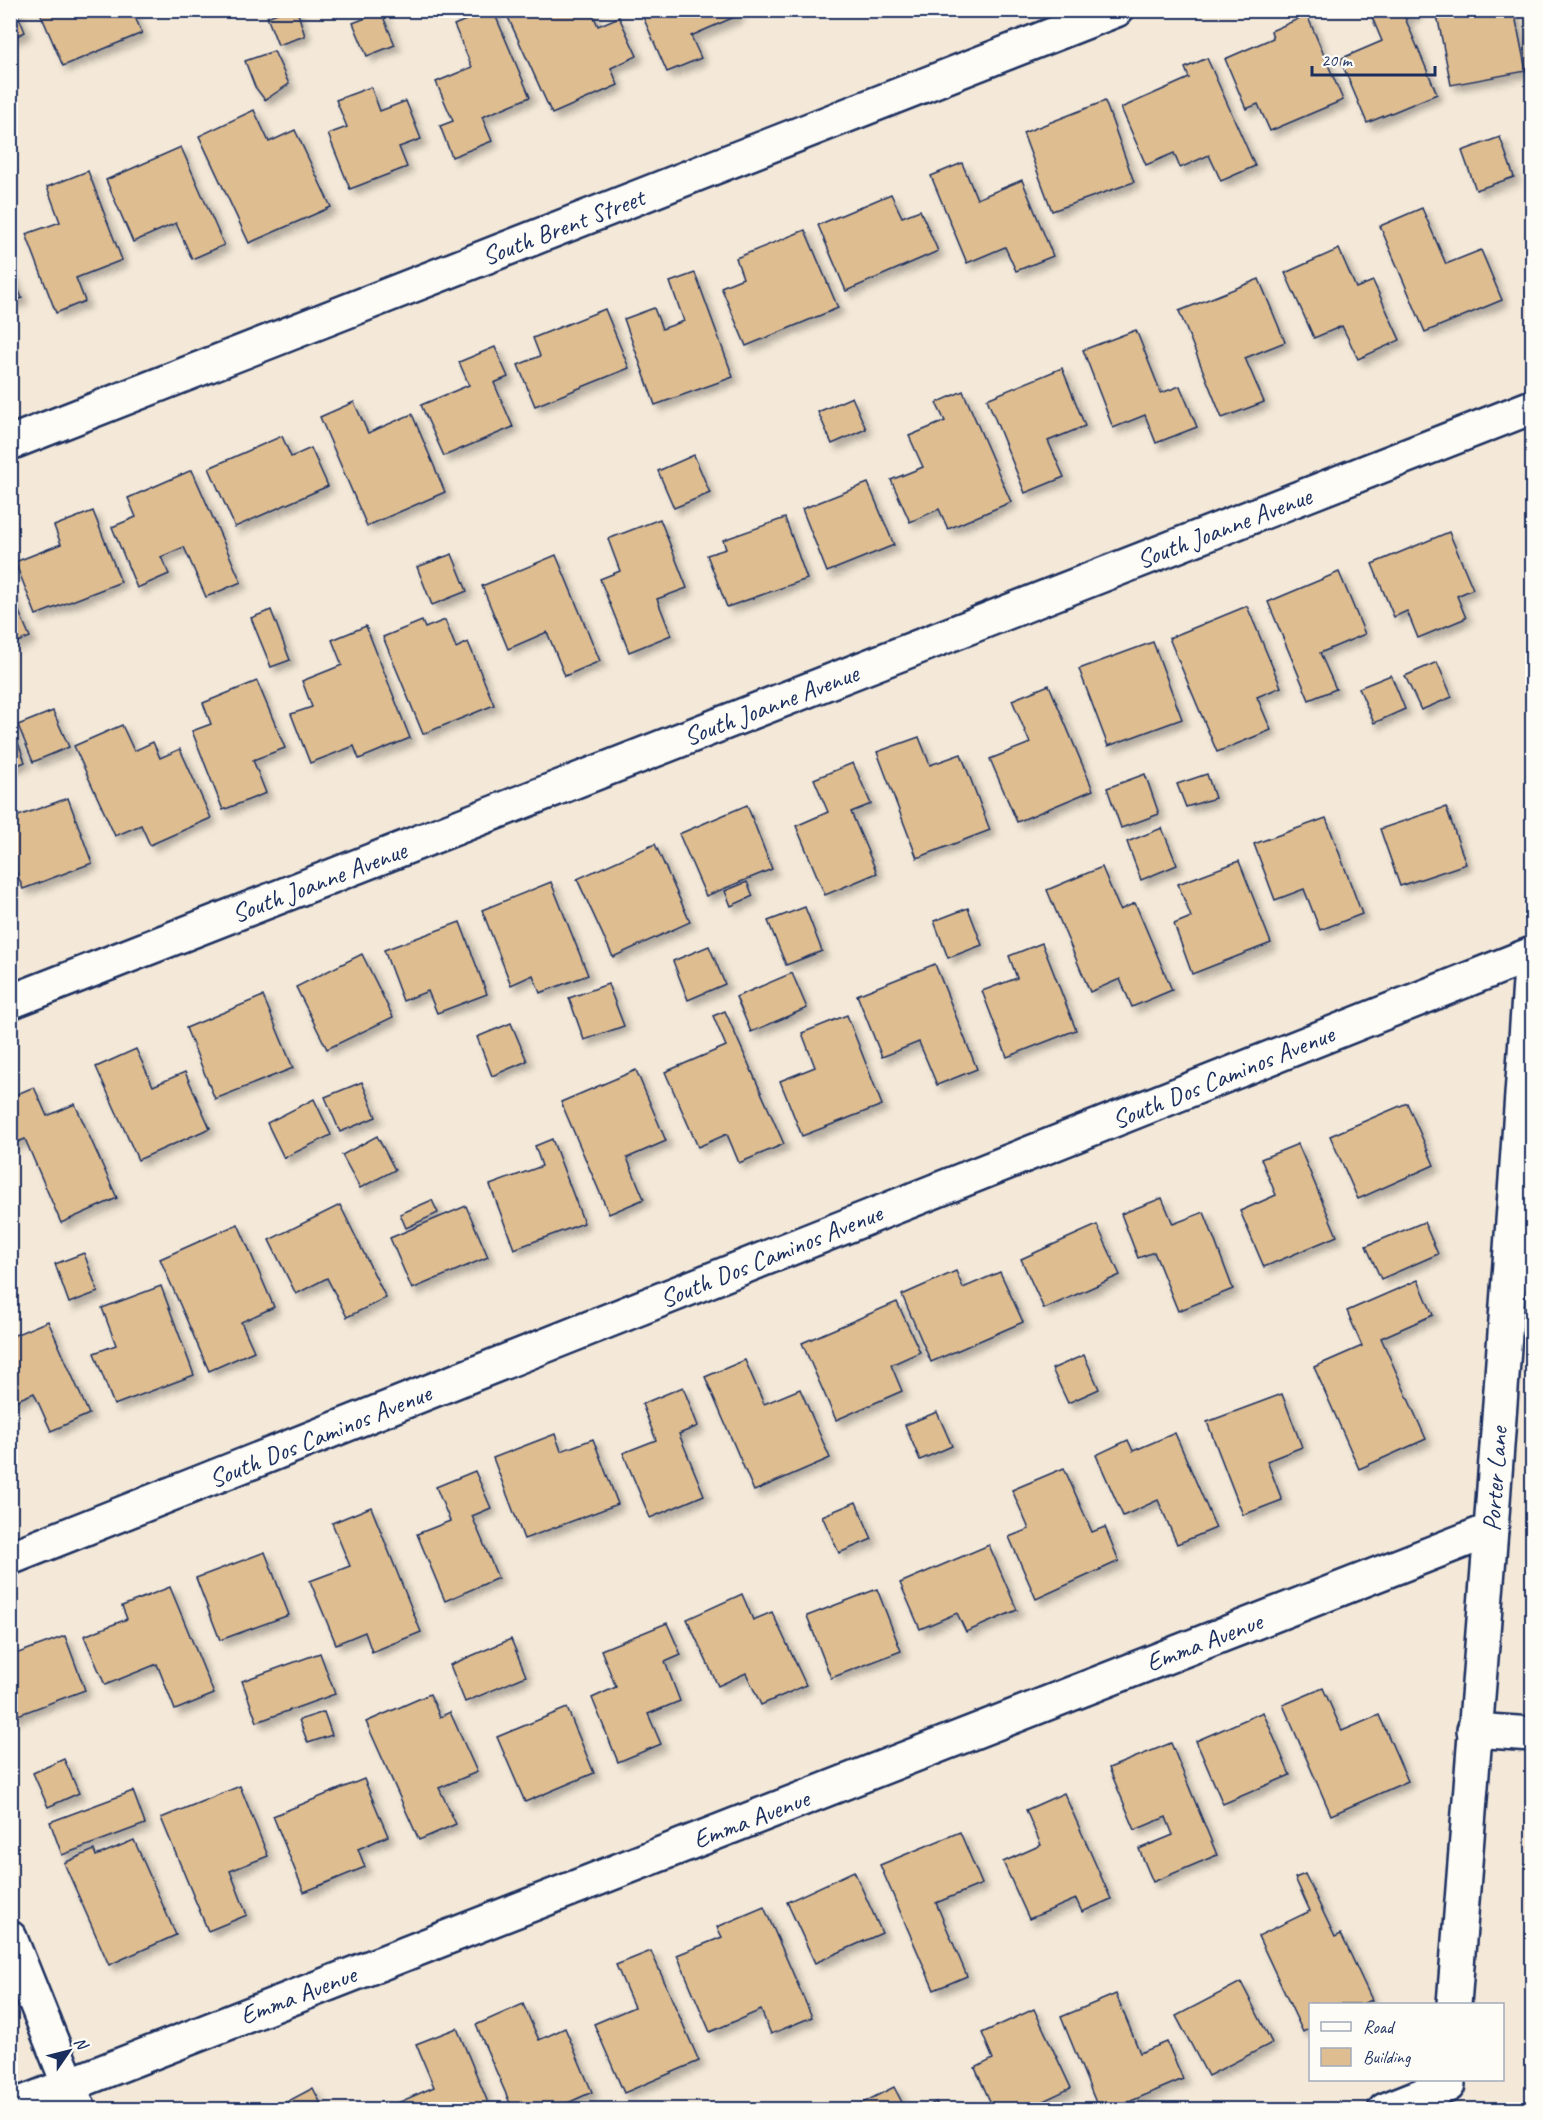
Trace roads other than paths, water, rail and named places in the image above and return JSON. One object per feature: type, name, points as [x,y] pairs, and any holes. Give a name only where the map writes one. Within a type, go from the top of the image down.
[{"type":"street","name":"South Brent Street","points":[[10,443],[1116,10]]},
{"type":"street","name":"South Joanne Avenue","points":[[10,1002],[1533,407]]},
{"type":"street","name":"Porter Lane","points":[[1454,2003],[1533,954]]},
{"type":"street","name":"South Dos Caminos Avenue","points":[[10,1558],[1533,954]]},
{"type":"street","name":"Emma Avenue","points":[[10,2108],[74,2097],[1491,1530]]},
{"type":"street","points":[[1474,1730],[1533,1734]]},
{"type":"street","points":[[10,1938],[74,2097]]},
{"type":"street","points":[[1385,2109],[1448,2091]]}]
